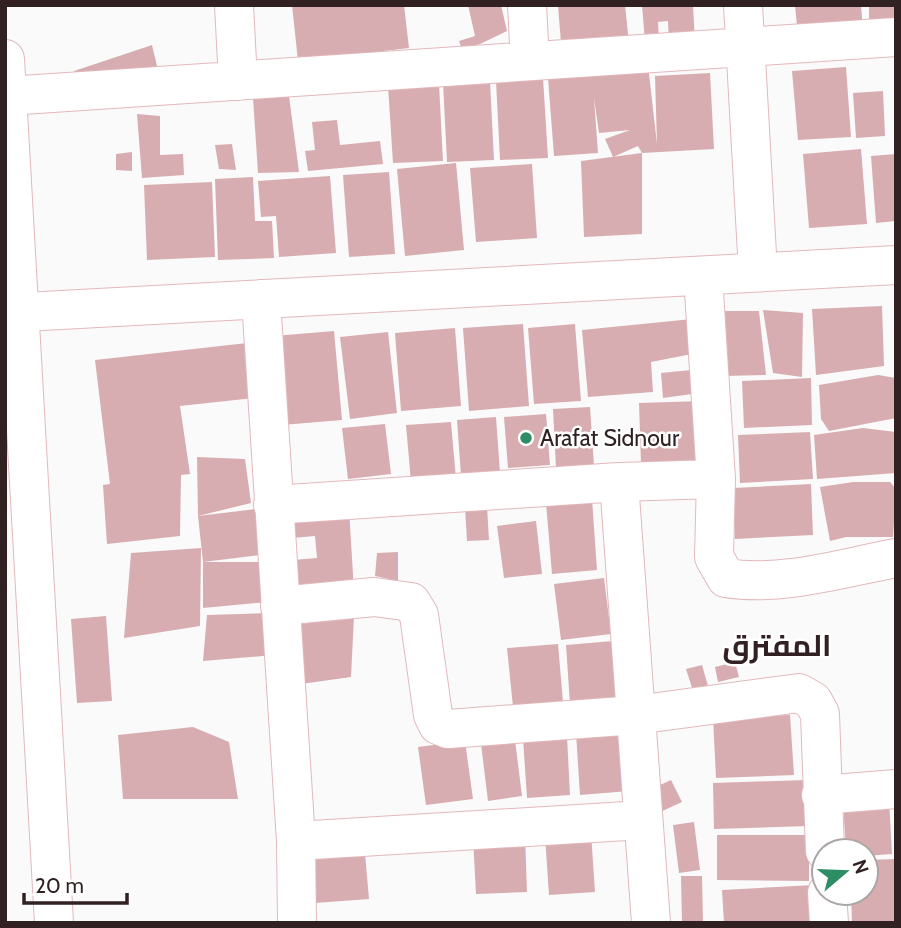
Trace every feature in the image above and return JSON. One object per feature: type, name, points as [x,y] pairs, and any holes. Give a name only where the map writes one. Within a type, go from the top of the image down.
[{"type":"street","points":[[234,5],[238,81]]},
{"type":"street","points":[[527,5],[530,61]]},
{"type":"street","points":[[743,5],[758,272]]},
{"type":"street","points":[[54,923],[18,518],[6,77],[238,81],[896,37]]},
{"type":"street","points":[[12,313],[896,265]]},
{"type":"street","points":[[703,276],[716,479],[713,556],[726,578],[798,577],[896,558]]},
{"type":"street","points":[[261,299],[296,841],[297,923]]},
{"type":"street","points":[[273,505],[619,482],[716,479]]},
{"type":"street","points":[[619,482],[651,923]]},
{"type":"street","points":[[280,606],[374,597],[411,602],[419,615],[433,715],[438,725],[448,729],[636,715],[799,693],[813,701],[820,714],[824,837]]},
{"type":"street","points":[[821,795],[896,789]]},
{"type":"street","points":[[296,841],[643,820]]},
{"type":"building","points":[[292,5],[404,5],[409,48],[298,61]]},
{"type":"building","points":[[468,5],[501,5],[507,31],[462,49],[459,41],[475,36]]},
{"type":"building","points":[[558,5],[625,5],[630,53],[562,56]]},
{"type":"building","points":[[642,5],[693,5],[695,44],[669,45],[668,21],[658,22],[659,41],[645,42]]},
{"type":"building","points":[[795,5],[861,5],[863,31],[798,37]]},
{"type":"building","points":[[869,5],[896,5],[896,28],[869,29]]},
{"type":"building","points":[[152,45],[158,70],[77,81],[74,71]]},
{"type":"building","points":[[648,65],[657,144],[655,76],[710,73],[714,149],[642,153],[638,146],[613,157],[605,139],[630,130],[599,133],[594,98],[598,153],[554,156],[548,78]]},
{"type":"building","points":[[846,67],[851,137],[798,140],[792,71]]},
{"type":"building","points":[[543,78],[548,158],[500,160],[496,81]]},
{"type":"building","points":[[490,81],[494,160],[447,162],[443,83]]},
{"type":"building","points":[[439,84],[443,161],[393,163],[388,86]]},
{"type":"building","points":[[883,91],[885,136],[856,138],[853,93]]},
{"type":"building","points":[[289,96],[299,172],[258,173],[253,98]]},
{"type":"building","points":[[137,114],[160,116],[160,155],[183,154],[184,175],[142,178]]},
{"type":"building","points":[[337,120],[340,145],[380,141],[383,164],[308,171],[305,151],[315,150],[312,122]]},
{"type":"building","points":[[232,144],[236,170],[219,169],[215,145]]},
{"type":"building","points":[[861,149],[867,224],[809,228],[803,154]]},
{"type":"building","points":[[132,152],[132,171],[116,170],[116,154]]},
{"type":"building","points":[[642,153],[642,234],[584,237],[581,161]]},
{"type":"building","points":[[896,154],[896,221],[876,223],[871,156]]},
{"type":"building","points":[[456,163],[464,250],[405,256],[397,169]]},
{"type":"building","points":[[532,164],[537,238],[476,242],[470,168]]},
{"type":"building","points":[[389,172],[395,254],[349,257],[343,175]]},
{"type":"building","points":[[330,176],[336,253],[279,257],[276,216],[261,217],[258,181]]},
{"type":"building","points":[[253,177],[255,221],[272,221],[274,258],[218,260],[215,179]]},
{"type":"building","points":[[212,182],[215,257],[147,260],[144,185]]},
{"type":"building","points":[[882,306],[884,366],[816,375],[812,309]]},
{"type":"building","points":[[763,310],[803,313],[802,377],[773,373]]},
{"type":"building","points":[[723,311],[759,311],[766,375],[725,376]]},
{"type":"building","points":[[692,319],[697,353],[651,362],[653,392],[588,397],[582,330]]},
{"type":"building","points":[[523,324],[529,406],[469,411],[463,328]]},
{"type":"building","points":[[575,324],[581,401],[534,404],[528,328]]},
{"type":"building","points":[[455,328],[461,406],[401,411],[395,333]]},
{"type":"building","points":[[334,331],[342,420],[282,425],[274,336]]},
{"type":"building","points":[[388,332],[397,413],[350,419],[340,337]]},
{"type":"building","points":[[257,342],[264,397],[180,406],[190,474],[181,475],[180,536],[107,544],[103,485],[110,484],[95,360]]},
{"type":"building","points":[[691,370],[692,394],[663,398],[661,373]]},
{"type":"building","points":[[878,375],[896,378],[896,418],[829,431],[821,419],[819,385]]},
{"type":"building","points":[[811,378],[812,425],[744,428],[742,381]]},
{"type":"building","points":[[702,401],[704,463],[641,464],[639,403]]},
{"type":"building","points":[[590,407],[594,466],[556,468],[553,409]]},
{"type":"building","points":[[546,414],[550,465],[508,468],[504,417]]},
{"type":"building","points":[[496,417],[500,473],[461,476],[457,420]]},
{"type":"building","points":[[451,422],[456,479],[411,482],[406,425]]},
{"type":"building","points":[[385,424],[391,474],[348,479],[342,428]]},
{"type":"building","points":[[863,428],[896,432],[896,473],[817,479],[814,435]]},
{"type":"building","points":[[810,432],[813,479],[740,483],[738,435]]},
{"type":"building","points":[[197,457],[245,459],[251,503],[198,516]]},
{"type":"building","points":[[853,482],[890,482],[896,489],[893,537],[846,537],[830,541],[820,487]]},
{"type":"building","points":[[811,484],[813,535],[735,539],[733,488]]},
{"type":"building","points":[[592,499],[597,570],[552,574],[546,503]]},
{"type":"building","points":[[487,506],[489,540],[467,541],[465,507]]},
{"type":"building","points":[[264,508],[269,554],[203,562],[198,516]]},
{"type":"building","points":[[349,509],[354,591],[295,595],[293,560],[317,558],[315,536],[292,538],[290,513]]},
{"type":"building","points":[[536,521],[542,574],[504,578],[497,526]]},
{"type":"building","points":[[201,548],[200,626],[124,638],[131,553]]},
{"type":"building","points":[[398,552],[398,581],[375,576],[377,553]]},
{"type":"building","points":[[203,562],[266,562],[268,602],[203,608]]},
{"type":"building","points":[[604,578],[611,634],[561,640],[554,584]]},
{"type":"building","points":[[272,613],[274,655],[203,661],[207,615]]},
{"type":"building","points":[[106,616],[112,701],[77,703],[71,619]]},
{"type":"building","points":[[354,616],[351,677],[301,684],[302,624]]},
{"type":"building","points":[[613,641],[618,701],[570,704],[566,645]]},
{"type":"building","points":[[558,644],[563,702],[513,707],[507,648]]},
{"type":"building","points":[[735,662],[739,677],[718,682],[715,667]]},
{"type":"building","points":[[702,665],[708,686],[693,691],[686,669]]},
{"type":"building","points":[[790,715],[794,775],[716,778],[713,718]]},
{"type":"building","points":[[193,727],[229,742],[238,799],[123,799],[118,735]]},
{"type":"building","points":[[625,729],[629,791],[580,795],[576,733]]},
{"type":"building","points":[[567,736],[570,795],[527,798],[523,738]]},
{"type":"building","points":[[515,740],[522,796],[488,801],[481,744]]},
{"type":"building","points":[[465,741],[473,799],[426,805],[418,747]]},
{"type":"building","points":[[671,780],[682,802],[658,813],[647,791]]},
{"type":"building","points":[[806,780],[808,826],[714,829],[713,783]]},
{"type":"building","points":[[889,799],[892,854],[880,855],[880,837],[845,837],[843,802]]},
{"type":"building","points":[[694,822],[700,870],[679,873],[673,825]]},
{"type":"building","points":[[591,833],[595,892],[549,895],[545,836]]},
{"type":"building","points":[[717,835],[809,835],[809,881],[717,880]]},
{"type":"building","points":[[525,836],[527,892],[476,894],[473,838]]},
{"type":"building","points":[[364,842],[369,899],[315,903],[310,846]]},
{"type":"building","points":[[896,859],[896,923],[852,923],[851,907],[880,907],[880,860]]},
{"type":"building","points":[[681,876],[702,876],[703,923],[682,923]]},
{"type":"building","points":[[810,885],[810,907],[816,907],[817,923],[724,923],[722,890]]},
{"type":"place","name":"Arafat Sidnour","points":[[526,438]]},
{"type":"district","name":"المفترق","points":[[777,646]]}]
